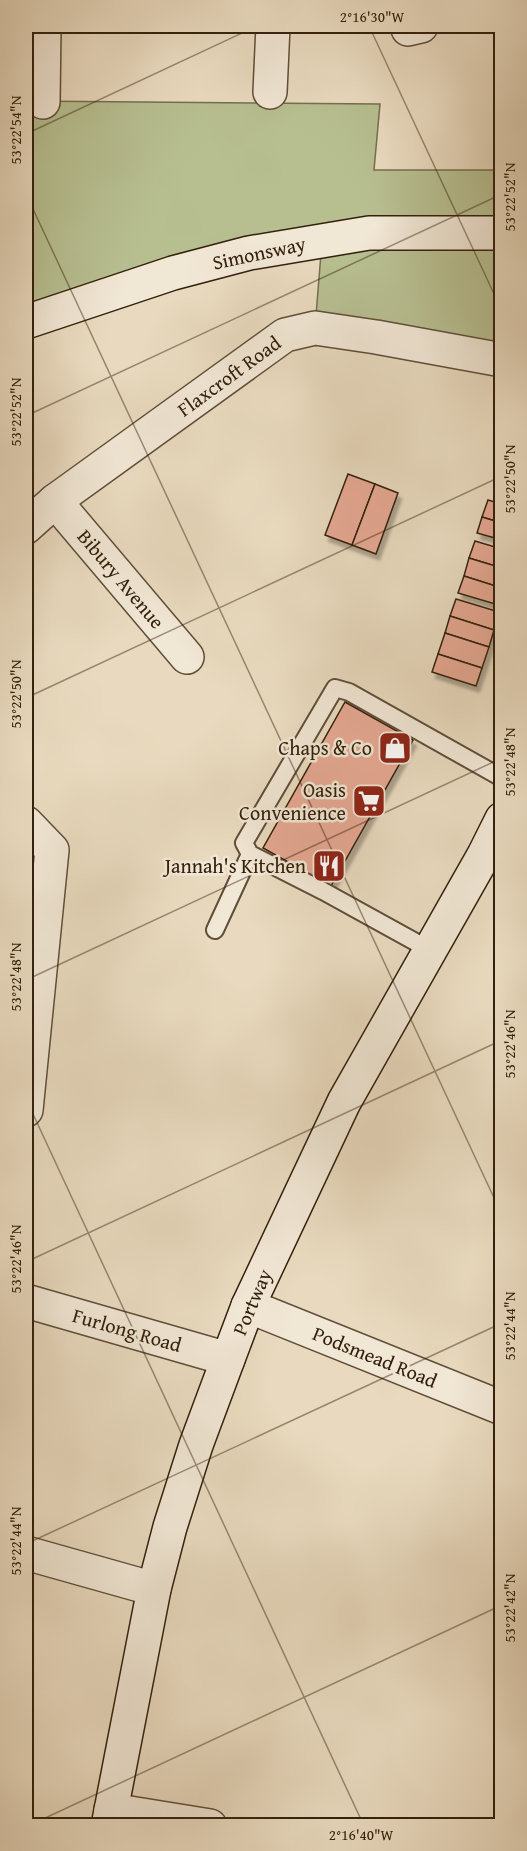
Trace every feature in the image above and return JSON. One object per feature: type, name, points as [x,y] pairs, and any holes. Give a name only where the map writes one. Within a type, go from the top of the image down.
[{"type":"street","points":[[43,102],[44,26]]},
{"type":"street","points":[[270,92],[273,26]]},
{"type":"street","name":"Simonsway","points":[[26,322],[173,273],[249,253],[369,233],[501,233]]},
{"type":"street","name":"Flaxcroft Road","points":[[26,527],[55,501],[285,335],[315,328],[501,360]]},
{"type":"street","name":"Bibury Avenue","points":[[55,501],[187,657]]},
{"type":"street","name":"Portway","points":[[109,1818],[154,1589],[170,1527],[228,1359],[249,1306],[344,1102],[430,950],[493,857],[501,819]]},
{"type":"street","points":[[26,823],[52,850],[26,1110]]},
{"type":"street","name":"Furlong Road","points":[[26,1301],[228,1359]]},
{"type":"street","name":"Podsmead Road","points":[[249,1306],[501,1408]]},
{"type":"street","points":[[26,1553],[154,1589]]},
{"type":"street","points":[[109,1818],[210,1826]]},
{"type":"lane","points":[[430,950],[250,854],[244,843],[335,688],[350,692],[501,778]]},
{"type":"lane","points":[[216,930],[250,854]]},
{"type":"green space","points":[[26,101],[380,104],[374,170],[501,170],[501,360],[315,328],[322,241],[26,322]]},
{"type":"building","points":[[348,474],[375,484],[352,545],[325,535]]},
{"type":"building","points":[[375,484],[398,493],[376,554],[352,545]]},
{"type":"building","points":[[488,500],[502,504],[502,523],[482,517]]},
{"type":"building","points":[[482,517],[502,523],[502,540],[477,533]]},
{"type":"building","points":[[475,541],[502,549],[502,568],[469,558]]},
{"type":"building","points":[[469,558],[502,568],[502,588],[464,576]]},
{"type":"building","points":[[464,576],[502,588],[502,606],[458,593]]},
{"type":"building","points":[[456,599],[499,612],[494,630],[450,616]]},
{"type":"building","points":[[450,616],[494,630],[489,647],[445,633]]},
{"type":"building","points":[[445,633],[489,647],[482,668],[438,654]]},
{"type":"building","points":[[438,654],[482,668],[476,686],[432,672]]},
{"type":"building","points":[[345,702],[413,740],[331,886],[263,848]]},
{"type":"building","points":[[26,1817],[47,1821],[46,1826],[26,1826]]},
{"type":"place","name":"Chaps & Co","points":[[395,748]]},
{"type":"place","name":"Oasis Convenience","points":[[369,801]]},
{"type":"place","name":"Jannah's Kitchen","points":[[329,866]]}]
